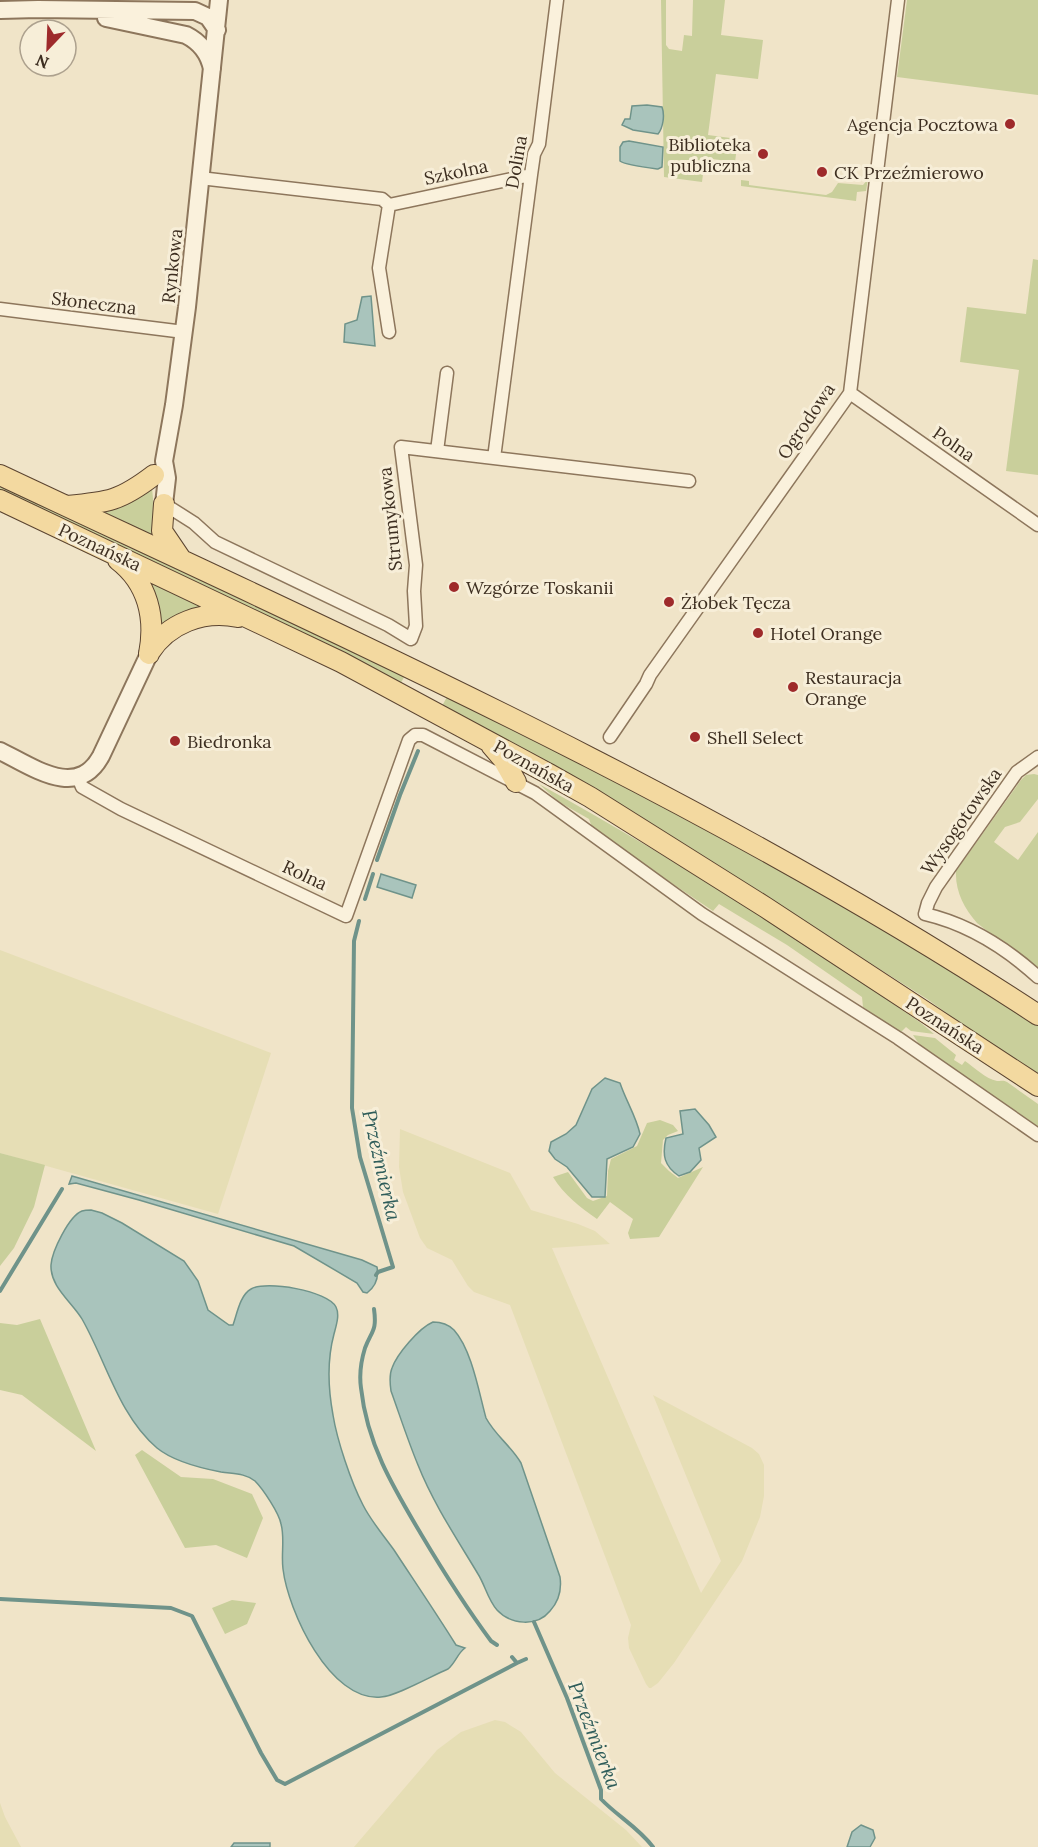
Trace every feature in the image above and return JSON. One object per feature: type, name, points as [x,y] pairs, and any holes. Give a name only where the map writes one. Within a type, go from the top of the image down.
[{"type":"main road","points":[[67,506],[121,498],[159,468]]},
{"type":"main road","name":"Poznańska","points":[[0,475],[473,698],[647,786],[827,886],[1038,1015]]},
{"type":"main road","name":"Poznańska","points":[[0,500],[354,669],[478,734],[590,797],[765,907],[1038,1086]]},
{"type":"main road","points":[[164,504],[161,525],[163,534],[183,561]]},
{"type":"main road","points":[[91,542],[125,566],[143,590],[149,604],[152,621],[149,654]]},
{"type":"main road","points":[[149,654],[159,640],[174,628],[201,616],[225,615],[261,623]]},
{"type":"main road","points":[[478,734],[498,753],[516,782]]},
{"type":"street","name":"Rynkowa","points":[[164,504],[167,478],[159,468],[174,405],[184,332],[219,0]]},
{"type":"street","name":"Rynkowa","points":[[217,30],[230,0]]},
{"type":"street","name":"Dolina","points":[[494,458],[556,0]]},
{"type":"street","name":"Ogrodowa","points":[[610,737],[650,675],[850,393],[898,0]]},
{"type":"street","points":[[0,10],[79,11],[201,6],[217,30],[200,33],[178,32],[79,11]]},
{"type":"street","points":[[178,32],[192,38],[202,48],[209,58],[212,72]]},
{"type":"street","name":"Szkolna","points":[[389,206],[531,174]]},
{"type":"street","points":[[200,178],[382,199],[389,206],[379,268],[389,332]]},
{"type":"street","name":"Słoneczna","points":[[0,309],[184,332]]},
{"type":"street","points":[[447,373],[437,451],[688,481]]},
{"type":"street","name":"Polna","points":[[850,393],[1038,525]]},
{"type":"street","name":"Strumykowa","points":[[164,504],[194,524],[215,542],[388,625],[411,639],[416,626],[414,591],[416,565],[401,447],[437,451]]},
{"type":"street","points":[[0,752],[56,777],[68,779],[78,777],[96,765],[149,654]]},
{"type":"street","name":"Poznańska","points":[[414,735],[421,734],[429,737],[535,793],[702,914],[882,1027],[1038,1135]]},
{"type":"street","name":"Rolna","points":[[78,777],[82,787],[121,809],[346,916],[408,743],[414,735]]},
{"type":"street","name":"Wysogotowska","points":[[1038,757],[1017,772],[936,887],[925,914],[971,930],[1007,953],[1038,977]]},
{"type":"shaded area","points":[[0,950],[271,1053],[218,1214],[0,1153]]},
{"type":"shaded area","points":[[400,1129],[510,1173],[531,1210],[595,1231],[610,1244],[552,1248],[701,1593],[721,1561],[653,1395],[752,1448],[759,1454],[764,1465],[764,1496],[760,1517],[742,1561],[674,1663],[651,1688],[646,1684],[629,1648],[628,1638],[631,1625],[510,1305],[474,1292],[452,1260],[427,1248],[420,1238],[403,1192],[399,1167]]},
{"type":"shaded area","points":[[495,1720],[505,1722],[521,1732],[555,1773],[626,1830],[642,1847],[354,1847],[437,1750],[461,1732]]},
{"type":"shaded area","points":[[0,1803],[5,1817],[21,1847],[0,1847]]},
{"type":"green space","points":[[661,0],[666,0],[666,45],[669,49],[682,51],[684,35],[692,36],[693,0],[725,0],[721,35],[763,40],[758,79],[716,74],[708,135],[738,139],[735,162],[705,158],[702,182],[664,177]]},
{"type":"green space","points":[[907,0],[1038,0],[1038,95],[897,77]]},
{"type":"green space","points":[[868,179],[866,191],[857,192],[856,201],[741,186],[741,180],[749,181],[749,185],[826,195],[832,192],[838,183],[863,185]]},
{"type":"green space","points":[[1033,259],[1038,260],[1038,475],[1006,471],[1019,370],[960,362],[967,307],[1026,314]]},
{"type":"green space","points":[[0,482],[405,675],[401,683],[0,493]]},
{"type":"green space","points":[[152,488],[157,538],[97,511]]},
{"type":"green space","points":[[144,576],[208,606],[161,630]]},
{"type":"green space","points":[[449,693],[498,717],[836,900],[1038,1025],[1038,1079],[927,999],[742,882],[441,708]]},
{"type":"green space","points":[[1026,775],[1038,775],[1038,799],[1020,822],[1005,827],[994,842],[1018,860],[1038,832],[1038,971],[977,923],[961,899],[956,878],[956,871],[1021,780]]},
{"type":"green space","points":[[539,784],[637,840],[781,929],[875,991],[934,1034],[911,1031],[906,1027],[900,1033],[863,1007],[862,997],[787,945],[719,904],[713,911],[593,830],[589,819],[559,802]]},
{"type":"green space","points":[[913,1035],[935,1038],[956,1055],[954,1060],[962,1065],[965,1061],[993,1080],[1006,1081],[1038,1104],[1038,1130],[923,1050]]},
{"type":"green space","points":[[660,1120],[673,1125],[678,1131],[663,1140],[661,1163],[678,1178],[703,1167],[659,1237],[630,1239],[628,1233],[633,1219],[610,1202],[597,1219],[567,1195],[553,1177],[568,1172],[587,1198],[593,1201],[607,1196],[611,1159],[637,1146],[647,1123]]},
{"type":"green space","points":[[0,1153],[45,1165],[34,1207],[14,1248],[0,1266]]},
{"type":"green space","points":[[40,1319],[96,1451],[22,1395],[0,1390],[0,1323],[17,1325]]},
{"type":"green space","points":[[142,1450],[181,1477],[213,1479],[252,1494],[263,1518],[247,1558],[216,1545],[185,1548],[135,1455]]},
{"type":"green space","points":[[232,1600],[256,1603],[247,1624],[225,1634],[212,1608]]},
{"type":"water","points":[[632,106],[662,107],[663,121],[658,134],[633,130],[622,125],[625,119],[630,119]]},
{"type":"water","points":[[623,142],[663,147],[662,167],[649,168],[620,161],[620,147]]},
{"type":"water","points":[[371,296],[375,346],[344,342],[345,324],[357,320],[362,297]]},
{"type":"water","points":[[381,874],[416,885],[412,898],[377,887]]},
{"type":"water","points":[[605,1078],[620,1083],[640,1134],[633,1147],[607,1159],[605,1197],[592,1197],[567,1167],[555,1159],[549,1151],[551,1142],[566,1134],[576,1125],[592,1089]]},
{"type":"water","points":[[695,1109],[716,1137],[699,1148],[701,1160],[690,1172],[679,1176],[665,1160],[666,1138],[683,1134],[680,1111]]},
{"type":"water","points":[[72,1176],[362,1260],[377,1267],[376,1282],[367,1293],[363,1292],[357,1283],[294,1246],[139,1200],[76,1183],[69,1184]]},
{"type":"water","points":[[91,1210],[122,1223],[184,1261],[198,1281],[208,1310],[229,1325],[233,1325],[239,1305],[247,1292],[259,1287],[282,1287],[310,1292],[331,1301],[336,1307],[338,1317],[330,1354],[329,1384],[341,1448],[354,1485],[370,1517],[456,1645],[465,1648],[448,1669],[388,1696],[362,1695],[345,1685],[329,1670],[315,1651],[293,1607],[283,1569],[283,1535],[280,1519],[255,1481],[243,1475],[221,1472],[179,1460],[163,1453],[144,1435],[123,1404],[82,1319],[58,1287],[52,1273],[54,1251],[62,1235],[77,1214]]},
{"type":"water","points":[[433,1322],[449,1326],[460,1338],[474,1372],[486,1418],[521,1463],[560,1577],[561,1587],[558,1600],[545,1616],[538,1620],[524,1622],[509,1619],[494,1606],[431,1493],[404,1428],[391,1391],[391,1371],[409,1342]]},
{"type":"water","points":[[861,1825],[873,1830],[875,1838],[870,1847],[847,1847],[852,1832]]},
{"type":"water","points":[[234,1843],[270,1843],[270,1847],[231,1847]]},
{"type":"waterway","name":"Przeźmierka","points":[[377,860],[418,751]]},
{"type":"waterway","name":"Przeźmierka","points":[[365,899],[373,874]]},
{"type":"waterway","name":"Przeźmierka","points":[[359,921],[354,941],[352,1108],[360,1157],[393,1267],[378,1272],[376,1275]]},
{"type":"waterway","points":[[0,1291],[62,1189]]},
{"type":"waterway","name":"Przeźmierka","points":[[374,1309],[374,1326],[365,1348],[360,1378],[364,1408],[375,1446],[401,1499],[463,1602],[491,1641],[497,1645]]},
{"type":"waterway","points":[[0,1599],[171,1608],[192,1616],[261,1753],[277,1780],[285,1784],[517,1663]]},
{"type":"waterway","name":"Przeźmierka","points":[[534,1622],[567,1698],[601,1790],[601,1799],[641,1833],[653,1847]]},
{"type":"waterway","name":"Przeźmierka","points":[[512,1657],[517,1663],[526,1659]]},
{"type":"place","name":"Agencja Pocztowa","points":[[1010,124]]},
{"type":"place","name":"Biblioteka publiczna","points":[[763,154]]},
{"type":"place","name":"CK Przeźmierowo","points":[[822,172]]},
{"type":"place","name":"Wzgórze Toskanii","points":[[454,587]]},
{"type":"place","name":"Żłobek Tęcza","points":[[669,602]]},
{"type":"place","name":"Hotel Orange","points":[[758,633]]},
{"type":"place","name":"Restauracja Orange","points":[[793,687]]},
{"type":"place","name":"Shell Select","points":[[695,737]]},
{"type":"place","name":"Biedronka","points":[[175,741]]}]
